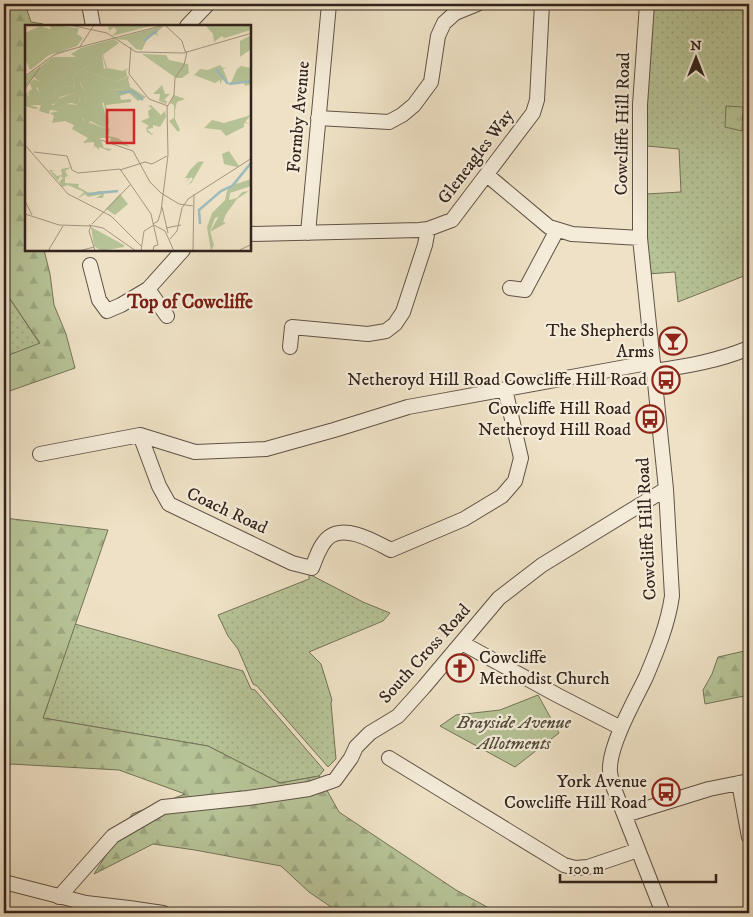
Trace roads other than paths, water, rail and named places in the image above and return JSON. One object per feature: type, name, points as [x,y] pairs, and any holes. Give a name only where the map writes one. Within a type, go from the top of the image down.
[{"type":"street","points":[[89,4],[93,25]]},
{"type":"street","points":[[188,25],[208,4]]},
{"type":"street","name":"Formby Avenue","points":[[308,233],[329,4]]},
{"type":"street","points":[[318,118],[389,122],[402,115],[414,105],[431,82],[438,36],[444,23],[455,13],[477,4]]},
{"type":"street","name":"Gleneagles Way","points":[[251,234],[428,229],[452,220],[529,118],[535,106],[542,4]]},
{"type":"street","name":"Cowcliffe Hill Road","points":[[647,4],[640,105],[640,238],[666,488],[672,585],[670,609],[661,638],[622,728],[610,766],[613,786],[662,913]]},
{"type":"street","points":[[487,175],[549,227],[572,234],[640,238]]},
{"type":"street","points":[[290,347],[292,328],[368,334],[386,331],[395,324],[403,312],[425,245],[428,229]]},
{"type":"street","points":[[510,288],[525,290],[557,230]]},
{"type":"street","points":[[90,265],[99,300],[107,310],[121,306],[148,289],[182,251]]},
{"type":"street","points":[[148,289],[167,316]]},
{"type":"street","points":[[40,454],[140,435],[195,452],[266,449],[408,407],[505,389],[654,367],[697,365],[728,357],[749,348]]},
{"type":"street","name":"Coach Road","points":[[140,435],[159,486],[170,504],[292,562],[312,568],[320,549],[330,536],[349,532],[391,550],[464,518],[502,496],[515,481],[520,458],[505,389]]},
{"type":"street","name":"South Cross Road","points":[[59,897],[113,836],[163,807],[309,789],[335,780],[356,747],[370,733],[398,716],[499,598],[542,565],[666,488]]},
{"type":"street","points":[[462,643],[622,728]]},
{"type":"street","points":[[389,758],[564,865],[575,868],[588,866],[638,850]]},
{"type":"street","points":[[625,815],[710,789],[744,782],[749,837]]},
{"type":"street","points":[[4,882],[86,903],[163,913]]},
{"type":"place","name":"The Shepherds Arms","points":[[673,341]]},
{"type":"place","name":"Netheroyd Hill Road Cowcliffe Hill Road","points":[[666,380]]},
{"type":"place","name":"Cowcliffe Hill Road Netheroyd Hill Road","points":[[650,419]]},
{"type":"place","name":"Cowcliffe Methodist Church","points":[[460,668]]},
{"type":"place","name":"York Avenue Cowcliffe Hill Road","points":[[666,792]]},
{"type":"district","name":"Top of Cowcliffe","points":[[190,302]]},
{"type":"park label","name":"Brayside Avenue Allotments","points":[[514,733]]}]
